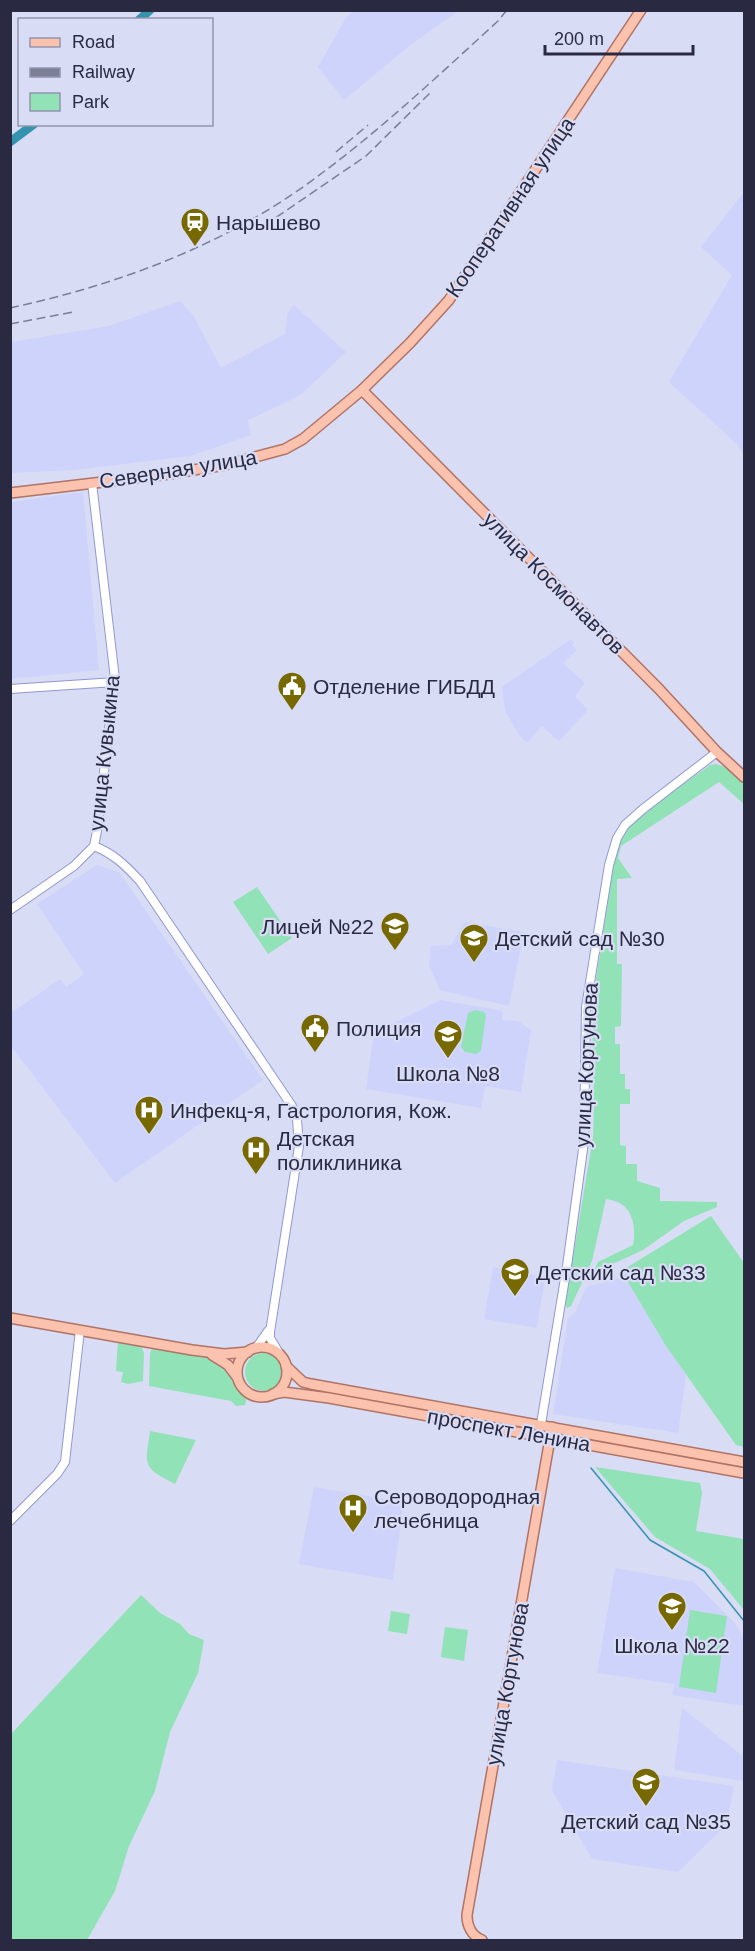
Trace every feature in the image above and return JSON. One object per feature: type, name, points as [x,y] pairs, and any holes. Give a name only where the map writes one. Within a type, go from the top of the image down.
[{"type":"main road","name":"Кооперативная улица","points":[[362,390],[411,343],[449,300],[641,10]]},
{"type":"main road","name":"Северная улица","points":[[10,493],[225,465],[285,448],[303,439],[362,390]]},
{"type":"main road","name":"улица Космонавтов","points":[[362,390],[744,777]]},
{"type":"main road","points":[[10,1317],[224,1354],[268,1348],[279,1353],[286,1366],[286,1379],[273,1394],[263,1397],[252,1395],[244,1389],[228,1365],[221,1360],[192,1350]]},
{"type":"main road","points":[[238,1380],[238,1364],[252,1350]]},
{"type":"main road","name":"проспект Ленина","points":[[286,1366],[294,1376],[311,1384],[744,1461]]},
{"type":"main road","name":"проспект Ленина","points":[[273,1394],[284,1392],[329,1398],[744,1473]]},
{"type":"main road","points":[[539,1436],[541,1424]]},
{"type":"main road","name":"улица Кортунова","points":[[482,1941],[470,1930],[467,1915],[552,1427]]},
{"type":"street","name":"улица Кувыкина","points":[[10,910],[74,866],[94,846],[115,682],[92,483]]},
{"type":"street","points":[[10,689],[115,682]]},
{"type":"street","name":"улица Кортунова","points":[[541,1424],[567,1266],[584,1142],[586,1007],[609,865],[617,838],[625,825],[717,752]]},
{"type":"street","points":[[94,846],[120,860],[140,881],[287,1099],[297,1119],[299,1146],[271,1321],[270,1338],[279,1353]]},
{"type":"street","points":[[252,1350],[266,1337],[271,1321]]},
{"type":"street","points":[[10,1521],[57,1474],[65,1462],[80,1330]]},
{"type":"shaded area","points":[[354,10],[458,11],[409,46],[344,100],[318,67],[346,18]]},
{"type":"shaded area","points":[[744,192],[744,455],[737,444],[669,382],[732,275],[701,247]]},
{"type":"shaded area","points":[[180,301],[193,315],[221,368],[285,334],[288,312],[294,305],[346,352],[295,398],[248,420],[251,435],[191,456],[74,470],[11,473],[11,342],[109,326]]},
{"type":"shaded area","points":[[83,492],[99,670],[11,679],[11,502]]},
{"type":"shaded area","points":[[571,639],[574,642],[572,645],[577,650],[563,663],[585,683],[575,696],[588,710],[559,741],[542,726],[528,742],[525,741],[505,711],[502,687]]},
{"type":"shaded area","points":[[97,865],[119,872],[263,1080],[115,1183],[11,1046],[11,1013],[60,979],[66,987],[84,974],[37,904]]},
{"type":"shaded area","name":"Детский сад №30","points":[[465,922],[524,932],[509,1006],[440,990],[429,965],[431,946],[451,945]]},
{"type":"shaded area","name":"Школа №8","points":[[440,1000],[503,1011],[502,1020],[518,1021],[531,1030],[521,1092],[485,1086],[481,1108],[366,1089],[374,1033]]},
{"type":"shaded area","name":"Детский сад №33","points":[[493,1267],[545,1277],[537,1328],[484,1319]]},
{"type":"shaded area","points":[[625,1277],[686,1375],[678,1433],[553,1414],[568,1319],[576,1311],[586,1287]]},
{"type":"shaded area","name":"Сероводородная лечебница","points":[[314,1487],[404,1502],[393,1580],[299,1564]]},
{"type":"shaded area","name":"Школа №22","points":[[615,1568],[694,1582],[735,1623],[744,1640],[744,1706],[672,1695],[674,1684],[597,1673]]},
{"type":"shaded area","points":[[682,1708],[744,1757],[744,1781],[674,1770]]},
{"type":"shaded area","name":"Детский сад №35","points":[[557,1760],[734,1786],[727,1824],[678,1872],[592,1859],[552,1790]]},
{"type":"green space","points":[[716,764],[728,768],[744,781],[744,804],[719,782],[621,846],[618,858],[632,878],[617,879],[617,964],[622,964],[621,1026],[615,1027],[615,1044],[620,1044],[620,1074],[625,1074],[625,1089],[630,1089],[630,1104],[620,1104],[620,1145],[626,1146],[626,1164],[637,1164],[637,1181],[660,1188],[660,1201],[717,1202],[717,1207],[684,1221],[643,1250],[593,1273],[598,1262],[633,1245],[634,1228],[629,1212],[619,1203],[606,1199],[592,1261],[571,1306],[567,1308],[565,1305],[593,1137],[592,1006],[616,847],[623,835],[644,812],[710,765]]},
{"type":"green space","points":[[257,887],[292,938],[268,954],[233,902]]},
{"type":"green space","points":[[475,1010],[484,1012],[486,1015],[481,1051],[476,1054],[465,1052],[461,1047],[468,1013]]},
{"type":"green space","points":[[711,1216],[744,1263],[744,1447],[736,1445],[666,1346],[625,1277],[626,1268]]},
{"type":"green space","points":[[118,1340],[141,1345],[144,1353],[143,1381],[128,1384],[121,1382],[123,1372],[116,1371]]},
{"type":"green space","points":[[153,1346],[212,1358],[233,1374],[236,1387],[247,1396],[245,1405],[236,1406],[231,1401],[149,1386],[150,1353]]},
{"type":"green space","points":[[264,1353],[277,1359],[283,1372],[277,1385],[264,1391],[251,1385],[245,1372],[251,1359]]},
{"type":"green space","points":[[150,1431],[196,1440],[175,1484],[156,1473],[148,1464]]},
{"type":"green space","points":[[595,1467],[700,1483],[702,1493],[696,1531],[744,1539],[744,1610],[710,1569],[655,1537]]},
{"type":"green space","points":[[141,1595],[160,1613],[180,1624],[189,1634],[204,1640],[198,1673],[170,1732],[155,1791],[129,1846],[115,1891],[87,1940],[11,1940],[11,1734]]},
{"type":"green space","points":[[690,1610],[727,1616],[716,1693],[679,1687]]},
{"type":"green space","points":[[391,1611],[410,1614],[407,1634],[388,1631]]},
{"type":"green space","points":[[445,1627],[468,1630],[464,1661],[441,1657]]},
{"type":"waterway","points":[[141,18],[150,10]]},
{"type":"waterway","points":[[10,142],[31,126]]},
{"type":"waterway","points":[[591,1468],[650,1540],[704,1571],[744,1621]]},
{"type":"railway","points":[[10,308],[93,287],[174,258],[213,240],[287,198],[368,137],[498,21],[507,10]]},
{"type":"railway","points":[[265,225],[366,156],[432,91]]},
{"type":"railway","points":[[336,152],[368,125]]},
{"type":"railway","points":[[10,324],[73,312]]},
{"type":"place","name":"Нарышево","points":[[195,248]]},
{"type":"place","name":"Отделение ГИБДД","points":[[292,712]]},
{"type":"place","name":"Лицей №22","points":[[395,952]]},
{"type":"place","name":"Детский сад №30","points":[[474,964]]},
{"type":"place","name":"Полиция","points":[[315,1054]]},
{"type":"place","name":"Школа №8","points":[[448,1060]]},
{"type":"place","name":"Инфекц-я, Гастрология, Кож.","points":[[149,1136]]},
{"type":"place","name":"Детская поликлиника","points":[[256,1176]]},
{"type":"place","name":"Детский сад №33","points":[[515,1298]]},
{"type":"place","name":"Сероводородная лечебница","points":[[353,1534]]},
{"type":"place","name":"Школа №22","points":[[672,1632]]},
{"type":"place","name":"Детский сад №35","points":[[646,1808]]}]
